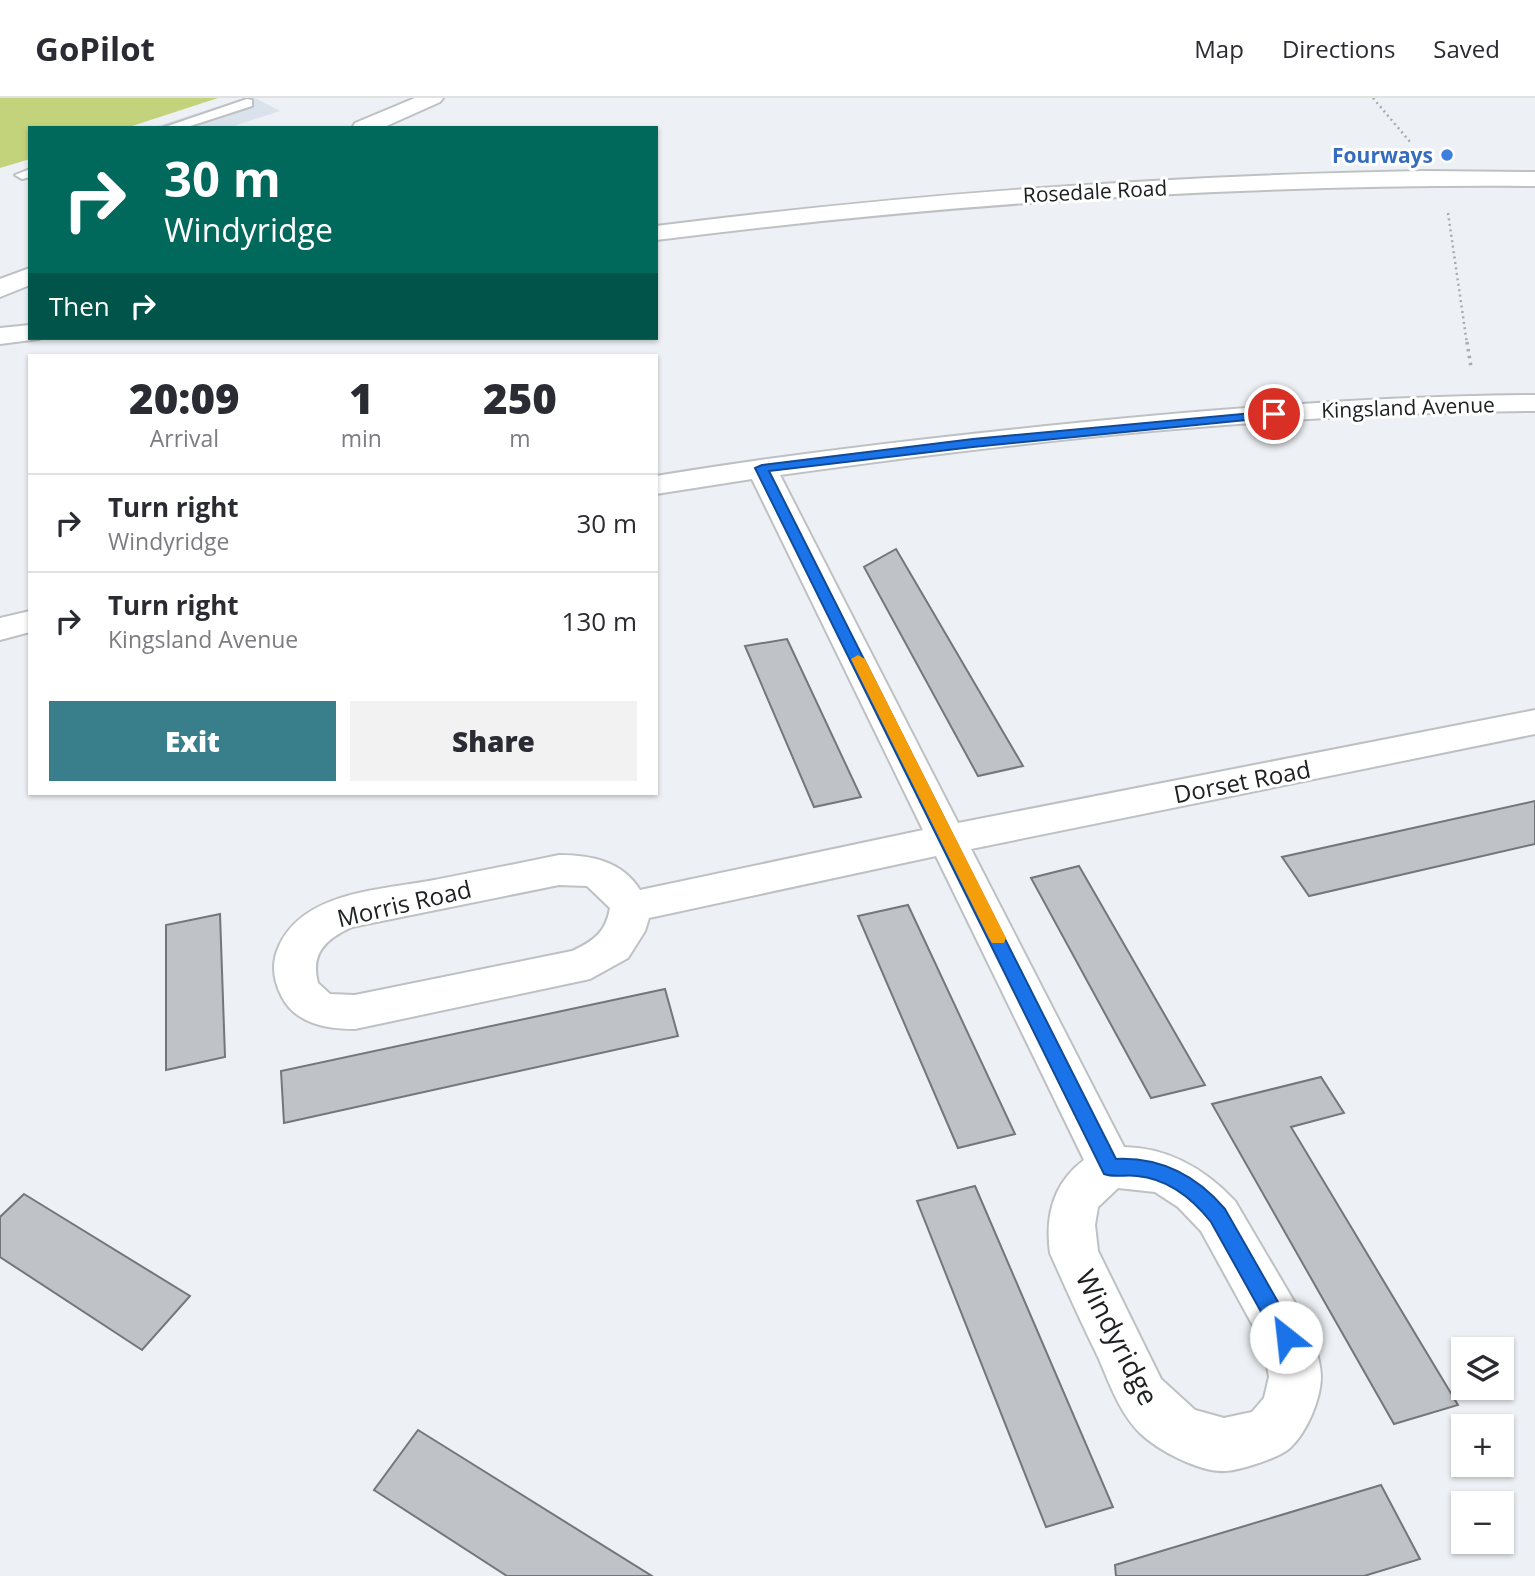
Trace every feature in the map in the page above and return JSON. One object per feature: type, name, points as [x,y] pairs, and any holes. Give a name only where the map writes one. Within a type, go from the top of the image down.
[{"type":"street","points":[[368,126],[433,98]]},
{"type":"street","name":"Rosedale Road","points":[[658,233],[978,198],[1243,183],[1535,179]]},
{"type":"street","points":[[0,289],[28,276]]},
{"type":"street","points":[[0,336],[28,333]]},
{"type":"street","name":"Kingsland Avenue","points":[[658,485],[762,468],[1149,425],[1399,405],[1535,403]]},
{"type":"street","points":[[762,468],[1111,1168]]},
{"type":"street","points":[[0,629],[28,622]]},
{"type":"street","name":"Dorset Road","points":[[949,839],[1535,722]]},
{"type":"street","points":[[630,907],[949,839]]},
{"type":"street","name":"Morris Road","points":[[583,869],[605,877],[620,888],[630,907],[629,925],[617,945],[600,957],[575,967],[355,1013],[331,1012],[310,1004],[298,989],[294,969],[300,945],[322,923],[344,913],[559,870],[583,869]]},
{"type":"street","name":"Windyridge","points":[[1135,1167],[1159,1171],[1181,1181],[1204,1199],[1218,1216],[1286,1337],[1293,1360],[1295,1377],[1291,1399],[1283,1416],[1270,1431],[1248,1440],[1224,1445],[1201,1440],[1176,1429],[1143,1397],[1074,1253],[1070,1233],[1072,1213],[1079,1193],[1092,1179],[1111,1168],[1135,1167]]},
{"type":"lane","points":[[175,126],[247,103]]},
{"type":"path","points":[[1373,98],[1441,179],[1476,403]]},
{"type":"shaded area","points":[[244,98],[255,98],[280,111],[234,126],[157,126]]},
{"type":"green space","points":[[0,98],[218,98],[132,126],[28,126],[28,160],[0,168]]},
{"type":"building","points":[[896,549],[1023,766],[978,776],[864,567]]},
{"type":"building","points":[[787,639],[861,797],[814,807],[745,646]]},
{"type":"building","points":[[1535,801],[1535,844],[1309,896],[1282,857]]},
{"type":"building","points":[[1079,866],[1205,1085],[1151,1098],[1031,878]]},
{"type":"building","points":[[908,905],[1015,1134],[958,1148],[858,916]]},
{"type":"building","points":[[220,914],[225,1057],[166,1070],[166,925]]},
{"type":"building","points":[[665,989],[678,1036],[284,1123],[281,1071]]},
{"type":"building","points":[[1321,1077],[1344,1113],[1291,1127],[1451,1393],[1451,1400],[1455,1400],[1458,1405],[1394,1424],[1212,1104]]},
{"type":"building","points":[[975,1186],[1113,1507],[1046,1527],[917,1201]]},
{"type":"building","points":[[24,1194],[190,1296],[142,1350],[0,1257],[0,1217]]},
{"type":"building","points":[[418,1430],[652,1576],[507,1576],[374,1490]]},
{"type":"building","points":[[1381,1485],[1420,1559],[1364,1576],[1116,1576],[1115,1565]]},
{"type":"slow traffic","points":[[858,659],[998,938]]},
{"type":"place","name":"Fourways","points":[[1447,155]]},
{"type":"route","points":[[1274,414],[973,443],[762,468],[1111,1168],[1135,1167],[1159,1171],[1181,1181],[1204,1199],[1218,1216],[1286,1337]]}]
